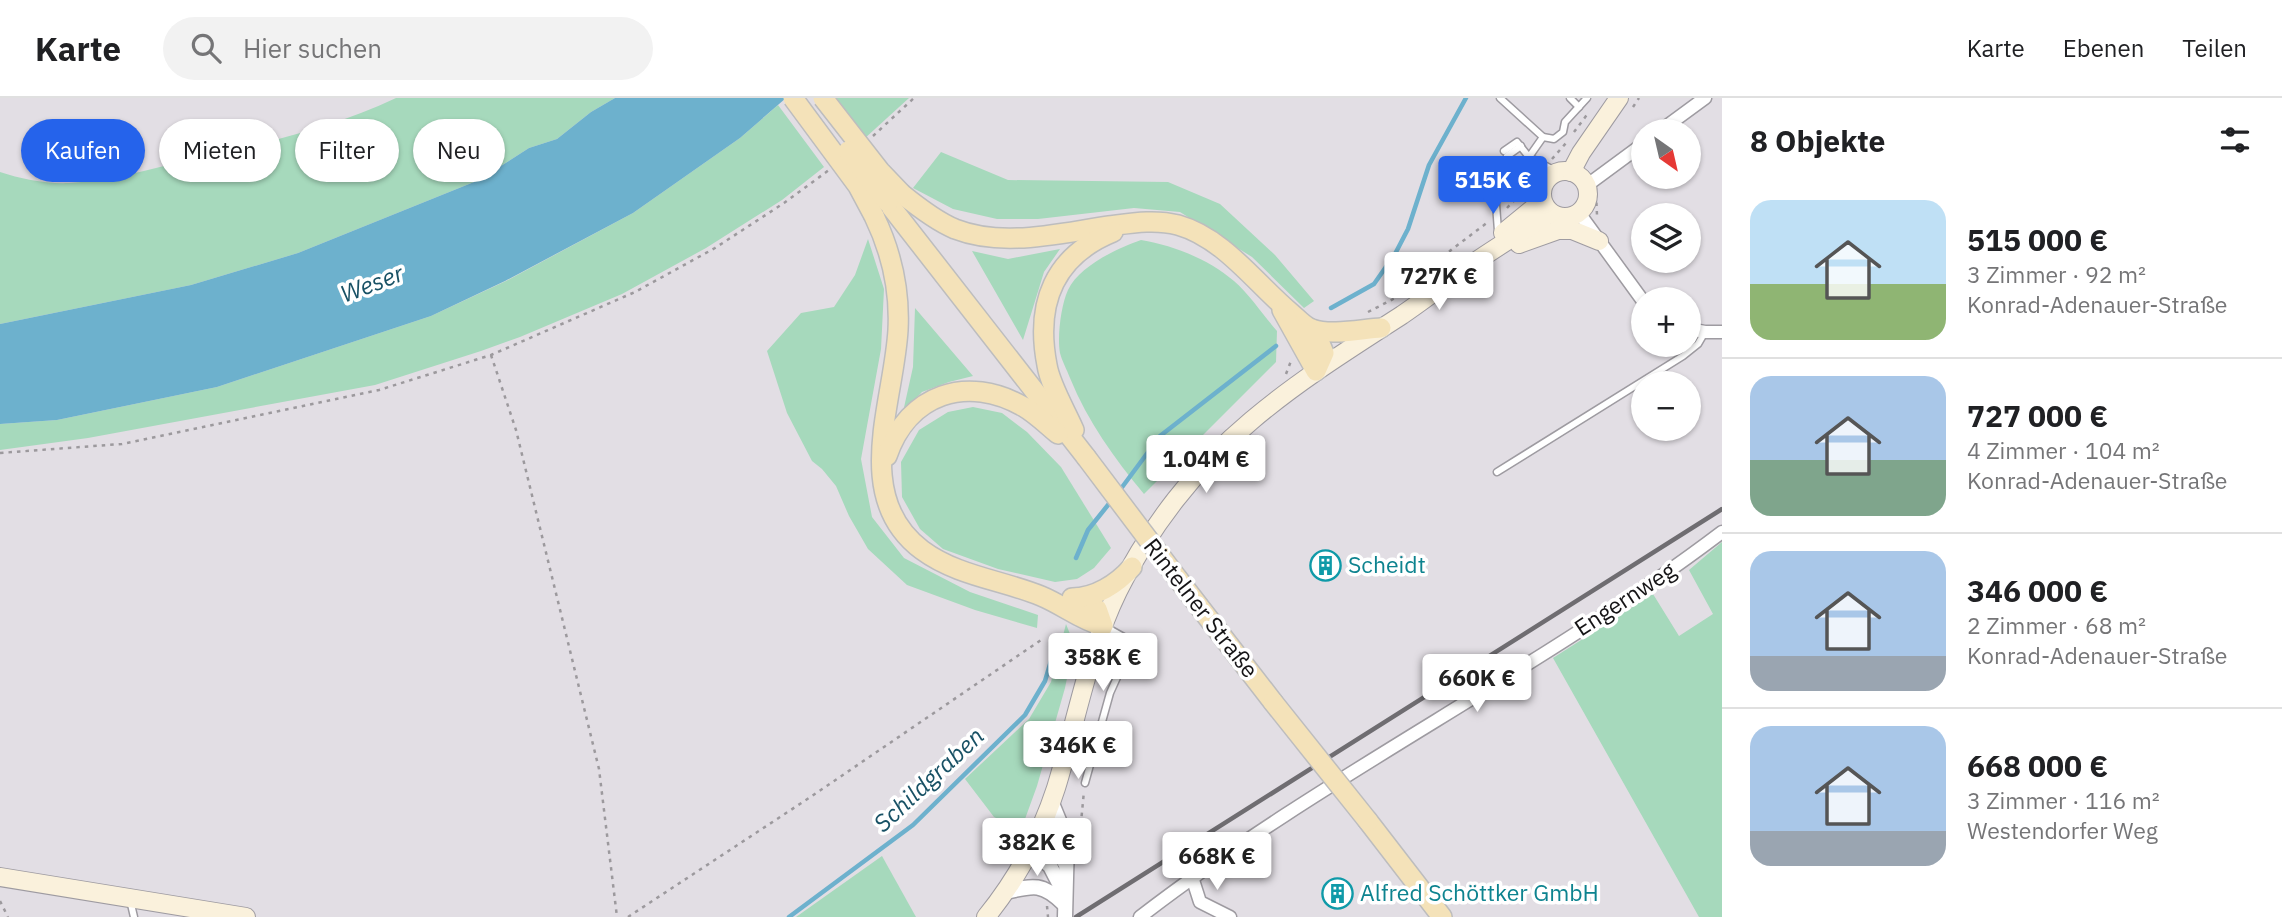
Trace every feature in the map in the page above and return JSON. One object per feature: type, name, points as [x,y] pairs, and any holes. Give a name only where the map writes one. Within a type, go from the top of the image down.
[{"type":"main road","points":[[793,98],[858,186],[888,204],[925,212],[953,228],[975,235],[999,238],[1033,237],[1137,222],[1156,222],[1178,225],[1197,233],[1244,269],[1317,335],[1324,353],[1316,371]]},
{"type":"main road","name":"Rintelner Straße","points":[[807,98],[1442,917]]},
{"type":"main road","points":[[823,98],[880,171],[888,204],[883,234],[891,261],[898,309],[896,354],[882,438],[881,471],[884,491],[894,520],[903,533],[923,551],[961,571],[1043,596],[1089,622],[1103,626]]},
{"type":"main road","points":[[1547,207],[1542,187],[1550,176],[1564,172],[1581,153],[1616,99]]},
{"type":"main road","points":[[1547,207],[1568,217],[1579,213],[1587,200],[1590,183],[1564,172]]},
{"type":"main road","points":[[1474,263],[1498,236],[1547,207]]},
{"type":"main road","points":[[986,917],[1006,891],[1051,801],[1103,626],[1118,591],[1164,517],[1213,457],[1250,421],[1316,371],[1474,263],[1547,207]]},
{"type":"main road","points":[[1086,457],[1047,367],[1043,329],[1049,292],[1065,264],[1093,240],[1137,222]]},
{"type":"main road","points":[[1474,263],[1537,236],[1559,230],[1572,230],[1599,241]]},
{"type":"main road","points":[[1278,302],[1316,371]]},
{"type":"main road","points":[[1311,329],[1335,332],[1381,328]]},
{"type":"main road","points":[[881,471],[892,439],[907,418],[931,399],[963,390],[995,394],[1025,407],[1086,457]]},
{"type":"main road","points":[[1043,596],[1077,598],[1108,587],[1132,567]]},
{"type":"main road","points":[[1077,598],[1097,610],[1103,626]]},
{"type":"main road","points":[[0,877],[247,917]]},
{"type":"street","points":[[1676,119],[1705,98]]},
{"type":"street","points":[[1590,183],[1631,153]]},
{"type":"street","points":[[1579,213],[1633,287]]},
{"type":"street","points":[[1701,331],[1722,332]]},
{"type":"street","name":"Engernweg","points":[[1140,917],[1192,877],[1611,610],[1722,532]]},
{"type":"street","points":[[1051,801],[1065,833],[1064,905]]},
{"type":"street","points":[[1031,844],[1054,847],[1066,864]]},
{"type":"street","points":[[1031,844],[1050,866],[1064,905]]},
{"type":"street","points":[[1192,877],[1200,902],[1230,917]]},
{"type":"street","points":[[1006,891],[1030,886],[1041,887],[1052,892],[1064,905]]},
{"type":"lane","points":[[1500,98],[1543,137],[1554,139],[1563,132],[1565,122],[1587,98]]},
{"type":"lane","points":[[1570,98],[1579,107]]},
{"type":"lane","points":[[1517,170],[1532,159],[1543,137]]},
{"type":"lane","points":[[1505,154],[1517,142],[1532,159],[1564,172]]},
{"type":"lane","points":[[1495,191],[1498,236]]},
{"type":"lane","points":[[1497,472],[1684,356],[1698,344],[1705,332]]},
{"type":"lane","points":[[1085,783],[1110,693],[1132,645],[1129,640],[1103,626]]},
{"type":"lane","points":[[130,898],[134,917]]},
{"type":"path","points":[[866,141],[914,98]]},
{"type":"path","points":[[1574,131],[1591,109]]},
{"type":"path","points":[[0,453],[122,444],[379,390],[491,355],[635,292],[715,248],[784,203],[836,164]]},
{"type":"path","points":[[1590,183],[1596,193],[1599,241]]},
{"type":"path","points":[[1388,302],[1405,293],[1451,250],[1513,203]]},
{"type":"path","points":[[491,355],[516,430],[599,769],[617,917]]},
{"type":"path","points":[[628,917],[1041,640]]},
{"type":"path","points":[[0,901],[8,917]]},
{"type":"path","points":[[1047,906],[1048,917]]},
{"type":"green space","points":[[396,98],[615,98],[591,112],[557,139],[529,148],[505,163],[505,119],[413,119],[413,182],[474,182],[298,253],[191,285],[0,324],[0,172],[21,178],[21,182],[145,182],[145,170],[159,167],[159,182],[281,182],[281,138],[295,135],[295,182],[399,182],[399,119],[346,119]]},
{"type":"green space","points":[[833,98],[909,98],[864,139]]},
{"type":"green space","points":[[778,105],[824,167],[782,200],[706,248],[622,294],[520,337],[375,385],[88,438],[0,450],[0,424],[57,420],[217,387],[431,316],[506,281],[633,213],[740,138]]},
{"type":"green space","points":[[941,152],[1008,180],[1168,182],[1220,204],[1275,255],[1314,301],[1304,308],[1252,257],[1180,212],[1134,208],[1038,219],[997,219],[953,209],[913,188]]},
{"type":"green space","points":[[868,239],[884,289],[881,349],[861,459],[872,517],[904,558],[970,592],[1038,615],[1037,628],[975,610],[907,585],[868,549],[836,486],[812,461],[787,413],[767,351],[801,313],[834,307],[855,275]]},
{"type":"green space","points":[[1141,240],[1190,254],[1224,273],[1246,292],[1277,331],[1276,362],[1144,494],[1093,425],[1062,359],[1059,339],[1063,304],[1073,281],[1100,259]]},
{"type":"green space","points":[[1060,249],[1044,272],[1023,340],[972,251],[1008,259]]},
{"type":"green space","points":[[915,308],[973,376],[922,392],[903,412],[913,367]]},
{"type":"green space","points":[[973,407],[1002,413],[1027,432],[1061,467],[1111,548],[1094,568],[1077,579],[1055,582],[998,569],[943,549],[920,529],[902,497],[901,462],[919,430],[948,412]]},
{"type":"green space","points":[[1722,542],[1722,917],[1699,917],[1553,658],[1653,594],[1679,636],[1713,614],[1689,570]]},
{"type":"green space","points":[[1066,624],[1074,644],[1065,688],[1037,786],[1021,830],[994,817],[965,779],[1029,719],[1051,682]]},
{"type":"green space","points":[[882,856],[916,917],[796,917]]},
{"type":"water","name":"Weser","points":[[615,98],[786,98],[740,138],[633,213],[505,281],[431,316],[217,387],[57,420],[0,424],[0,324],[191,285],[298,253],[474,182],[505,182],[505,163],[529,148],[557,139],[591,112]]},
{"type":"waterway","name":"Schildgraben","points":[[1331,308],[1374,284],[1395,254],[1408,229],[1429,165],[1466,98]]},
{"type":"waterway","name":"Schildgraben","points":[[1120,490],[1160,436],[1276,346]]},
{"type":"waterway","name":"Schildgraben","points":[[1076,558],[1088,530],[1112,500]]},
{"type":"waterway","name":"Schildgraben","points":[[789,917],[913,825],[1025,715],[1045,681],[1057,641]]},
{"type":"railway","points":[[1076,917],[1722,509]]},
{"type":"place","name":"Scheidt","points":[[1325,565]]},
{"type":"place","name":"Alfred Schöttker GmbH","points":[[1337,893]]}]
